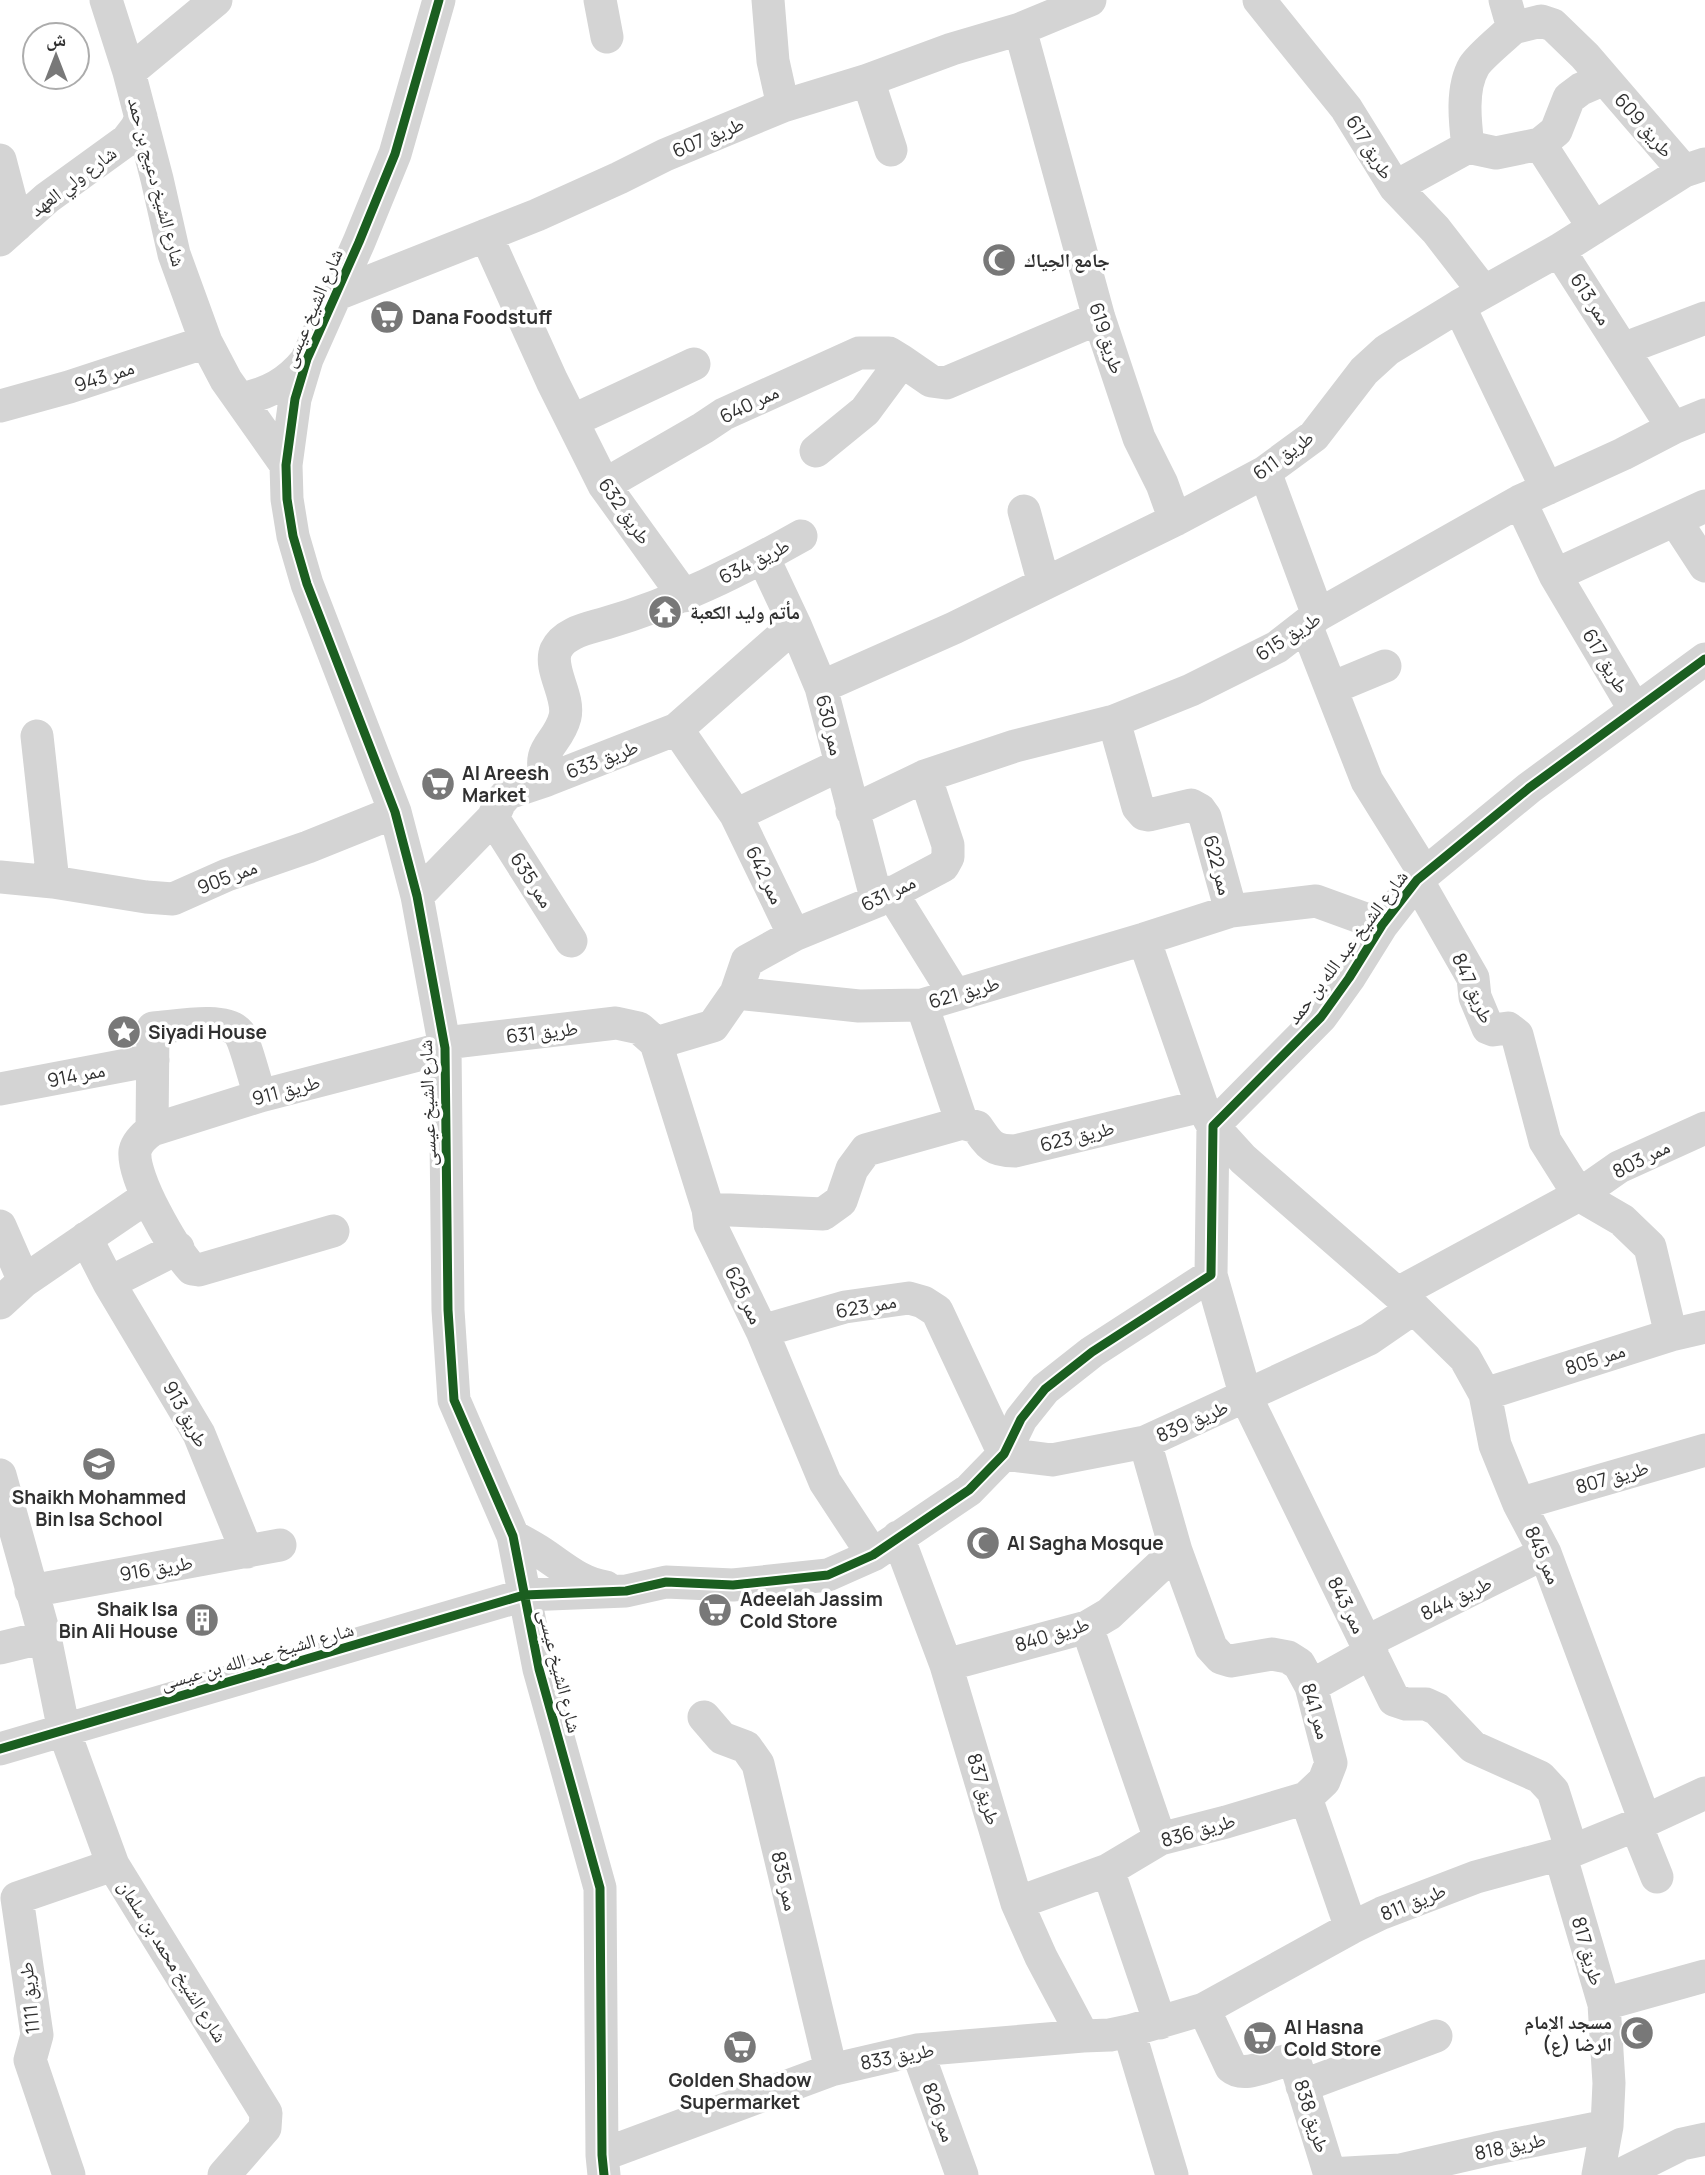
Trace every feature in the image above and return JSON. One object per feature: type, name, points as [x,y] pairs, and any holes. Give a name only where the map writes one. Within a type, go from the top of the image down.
[{"type":"street","name":"شارع الشيخ دعيج بن حمد","points":[[106,0],[129,72],[174,254],[206,342],[226,380],[286,465]]},
{"type":"street","points":[[129,72],[216,0]]},
{"type":"street","points":[[600,0],[607,37]]},
{"type":"street","points":[[768,0],[773,61],[783,106]]},
{"type":"street","name":"طريق 617","points":[[1259,0],[1346,108],[1395,187],[1436,230],[1472,299],[1534,495],[1555,576],[1635,710]]},
{"type":"street","name":"طريق 607","points":[[335,295],[486,235],[619,178],[664,155],[783,106],[1020,29],[1082,2]]},
{"type":"street","name":"شارع الشيخ عيسى","points":[[436,5],[395,154],[307,359],[295,398],[286,465],[288,499],[293,536],[307,584],[395,812],[417,896],[445,1045],[448,1310],[454,1400],[513,1536],[539,1669],[600,1888],[603,2165]]},
{"type":"street","name":"طريق 609","points":[[1468,147],[1466,95],[1474,65],[1509,14],[1553,25],[1694,167]]},
{"type":"street","name":"طريق 619","points":[[1020,29],[1099,318],[1139,438],[1162,484],[1175,520]]},
{"type":"street","name":"طريق 609","points":[[1540,144],[1556,131],[1569,98],[1581,89],[1604,79]]},
{"type":"street","points":[[868,80],[891,150]]},
{"type":"street","name":"شارع ولي العهد","points":[[8,232],[47,198],[127,140],[141,117]]},
{"type":"street","points":[[1395,187],[1468,147],[1496,153],[1540,144],[1594,228]]},
{"type":"street","points":[[0,160],[8,232]]},
{"type":"street","name":"طريق 611","points":[[821,687],[954,628],[1175,520],[1265,472],[1314,436],[1374,360],[1694,167]]},
{"type":"street","name":"طريق 632","points":[[486,235],[604,485],[684,596]]},
{"type":"street","name":"ممر 613","points":[[1559,250],[1672,428]]},
{"type":"street","name":"ممر 640","points":[[604,485],[724,414],[859,353],[889,353],[930,381],[946,383],[1099,318]]},
{"type":"street","points":[[1623,349],[1705,318]]},
{"type":"street","name":"ممر 943","points":[[0,406],[69,387],[206,342]]},
{"type":"street","points":[[240,399],[274,390],[298,371],[307,359]]},
{"type":"street","points":[[816,452],[865,411],[902,361]]},
{"type":"street","points":[[572,422],[694,364]]},
{"type":"street","name":"طريق 615","points":[[852,811],[925,776],[1015,746],[1114,721],[1204,684],[1277,647],[1312,620],[1534,495],[1672,428],[1705,415]]},
{"type":"street","points":[[1265,472],[1332,688],[1367,781],[1421,877]]},
{"type":"street","points":[[1555,576],[1705,506]]},
{"type":"street","points":[[1024,511],[1044,584]]},
{"type":"street","points":[[1675,520],[1705,566]]},
{"type":"street","name":"طريق 634","points":[[547,780],[542,768],[543,756],[564,722],[567,708],[555,662],[556,650],[562,641],[578,631],[684,596],[801,536]]},
{"type":"street","name":"ممر 630","points":[[763,557],[821,687],[852,811],[884,897],[955,995]]},
{"type":"street","name":"طريق 633","points":[[417,896],[493,818],[500,802],[508,793],[677,729],[795,625]]},
{"type":"street","name":"شارع الشيخ عبد الله بن حمد","points":[[1207,1116],[1321,1017],[1349,978],[1381,925],[1421,877],[1529,788],[1705,659]]},
{"type":"street","points":[[1332,688],[1385,666]]},
{"type":"street","name":"ممر 622","points":[[1114,721],[1138,807],[1144,814],[1191,805],[1205,817],[1231,911]]},
{"type":"street","name":"ممر 642","points":[[677,729],[736,815],[794,935]]},
{"type":"street","points":[[37,736],[53,882]]},
{"type":"street","points":[[736,815],[840,765]]},
{"type":"street","name":"ممر 631","points":[[737,993],[747,961],[794,935],[884,897],[943,866],[948,858],[948,845],[925,776]]},
{"type":"street","name":"ممر 905","points":[[0,877],[173,899],[227,875],[308,848],[395,812]]},
{"type":"street","name":"ممر 635","points":[[493,818],[571,941]]},
{"type":"street","name":"طريق 847","points":[[1421,877],[1473,978],[1475,997],[1488,1028],[1508,1028],[1517,1035],[1545,1141],[1579,1195]]},
{"type":"street","name":"طريق 621","points":[[737,993],[859,1006],[922,1005],[1231,911],[1316,901],[1381,925]]},
{"type":"street","points":[[524,1595],[626,1591],[666,1582],[733,1585],[828,1575],[886,1546],[969,1490],[1004,1454],[1021,1419],[1045,1389],[1092,1352],[1211,1275],[1207,1116],[1144,939]]},
{"type":"street","points":[[647,1036],[713,1026],[737,993]]},
{"type":"street","points":[[708,1209],[823,1214],[841,1201],[852,1169],[866,1150],[962,1123],[922,1005]]},
{"type":"street","name":"طريق 631","points":[[445,1045],[616,1023],[647,1036]]},
{"type":"street","points":[[260,1096],[239,1034],[230,1027],[215,1024],[152,1028],[152,1060],[144,1140],[137,1171],[147,1197],[192,1269],[199,1270],[333,1231]]},
{"type":"street","name":"ممر 625","points":[[647,1036],[708,1209],[710,1224],[762,1331],[825,1482],[886,1546]]},
{"type":"street","name":"طريق 911","points":[[144,1140],[260,1096],[445,1045]]},
{"type":"street","name":"ممر 914","points":[[0,1089],[152,1060]]},
{"type":"street","name":"طريق 623","points":[[962,1123],[977,1127],[987,1142],[999,1151],[1015,1151],[1207,1116]]},
{"type":"street","name":"ممر 845","points":[[1207,1116],[1243,1158],[1406,1301],[1465,1358],[1485,1394],[1495,1445],[1519,1504],[1545,1553],[1640,1823]]},
{"type":"street","name":"ممر 803","points":[[1406,1301],[1579,1195],[1619,1167],[1705,1128]]},
{"type":"street","points":[[1579,1195],[1622,1220],[1650,1247],[1695,1332]]},
{"type":"street","points":[[0,1226],[12,1292],[147,1197]]},
{"type":"street","name":"طريق 913","points":[[86,1238],[200,1434],[247,1552]]},
{"type":"street","points":[[110,1283],[178,1248]]},
{"type":"street","name":"ممر 843","points":[[1211,1275],[1246,1397],[1394,1700],[1406,1704],[1426,1704],[1437,1709],[1473,1747],[1539,1777],[1553,1791],[1566,1853]]},
{"type":"street","name":"ممر 623","points":[[762,1331],[845,1307],[909,1298],[923,1302],[937,1311],[1004,1454]]},
{"type":"street","name":"طريق 839","points":[[1004,1454],[1052,1460],[1145,1442],[1369,1339],[1406,1301]]},
{"type":"street","name":"ممر 805","points":[[1485,1394],[1695,1332]]},
{"type":"street","name":"ممر 841","points":[[1145,1442],[1176,1551],[1211,1647],[1221,1658],[1231,1661],[1272,1654],[1288,1657],[1299,1664],[1311,1686],[1331,1763],[1324,1781],[1306,1797]]},
{"type":"street","name":"طريق 807","points":[[1519,1504],[1705,1450]]},
{"type":"street","points":[[0,1475],[45,1637],[64,1731]]},
{"type":"street","points":[[513,1536],[543,1553],[568,1573],[596,1586],[626,1591]]},
{"type":"street","name":"طريق 916","points":[[31,1591],[280,1545]]},
{"type":"street","name":"طريق 837","points":[[886,1546],[946,1665],[1017,1903],[1041,1957],[1083,2036]]},
{"type":"street","name":"طريق 840","points":[[946,1665],[1087,1627],[1109,1614],[1176,1551]]},
{"type":"street","name":"طريق 844","points":[[1311,1686],[1369,1647],[1545,1553]]},
{"type":"street","name":"شارع الشيخ عبد الله بن عيسى","points":[[0,1749],[524,1595]]},
{"type":"street","points":[[1087,1627],[1160,1839]]},
{"type":"street","points":[[0,1648],[45,1637]]},
{"type":"street","name":"ممر 835","points":[[704,1717],[722,1738],[746,1747],[758,1764],[831,2070]]},
{"type":"street","name":"شارع الشيخ محمد بن سلمان","points":[[64,1731],[113,1865],[266,2113],[265,2128],[225,2175]]},
{"type":"street","name":"طريق 811","points":[[1203,2009],[1382,1913],[1476,1877],[1566,1853],[1705,1793]]},
{"type":"street","points":[[1306,1797],[1351,1928]]},
{"type":"street","name":"طريق 836","points":[[1017,1903],[1108,1870],[1160,1839],[1306,1797]]},
{"type":"street","points":[[1640,1823],[1657,1877]]},
{"type":"street","name":"طريق 817","points":[[1566,1853],[1604,2004],[1609,2082],[1607,2126],[1598,2175]]},
{"type":"street","name":"طريق 1111","points":[[69,2175],[30,2060],[37,2035],[17,1898],[113,1865]]},
{"type":"street","points":[[1108,1870],[1144,2027],[1172,2175]]},
{"type":"street","points":[[1604,2004],[1705,1976]]},
{"type":"street","name":"طريق 833","points":[[603,2165],[831,2070],[917,2050],[1110,2035],[1203,2009]]},
{"type":"street","name":"طريق 838","points":[[1203,2009],[1231,2067],[1236,2072],[1243,2073],[1283,2061],[1292,2060],[1296,2065],[1330,2175]]},
{"type":"street","points":[[1302,2086],[1436,2036]]},
{"type":"street","name":"ممر 826","points":[[917,2050],[962,2175]]},
{"type":"street","name":"طريق 818","points":[[1330,2175],[1400,2170],[1607,2126]]},
{"type":"street","points":[[1620,2175],[1682,2144],[1705,2139]]},
{"type":"cycle path","points":[[439,0],[395,154],[307,359],[295,399],[286,465],[287,499],[293,536],[307,584],[395,812],[417,896],[445,1048],[448,1310],[454,1400],[513,1536],[539,1669],[600,1888],[604,2175]]},
{"type":"cycle path","points":[[0,1749],[524,1595],[626,1591],[666,1582],[733,1585],[828,1575],[873,1555],[969,1490],[1004,1454],[1021,1419],[1045,1389],[1092,1352],[1211,1275],[1213,1126],[1321,1017],[1382,925],[1417,880],[1529,788],[1705,659]]},
{"type":"place","name":"جامع الحِياك","points":[[999,260]]},
{"type":"place","name":"Dana Foodstuff","points":[[387,317]]},
{"type":"place","name":"مأتم وليد الكعبة","points":[[665,612]]},
{"type":"place","name":"Al Areesh Market","points":[[438,784]]},
{"type":"place","name":"Siyadi House","points":[[124,1032]]},
{"type":"place","name":"Shaikh Mohammed Bin Isa School","points":[[99,1464]]},
{"type":"place","name":"Al Sagha Mosque","points":[[983,1543]]},
{"type":"place","name":"Adeelah Jassim Cold Store","points":[[715,1610]]},
{"type":"place","name":"Shaik Isa Bin Ali House","points":[[202,1620]]},
{"type":"place","name":"مسجد الإمام الرضا (ع)","points":[[1637,2033]]},
{"type":"place","name":"Al Hasna Cold Store","points":[[1260,2038]]},
{"type":"place","name":"Golden Shadow Supermarket","points":[[740,2047]]}]
